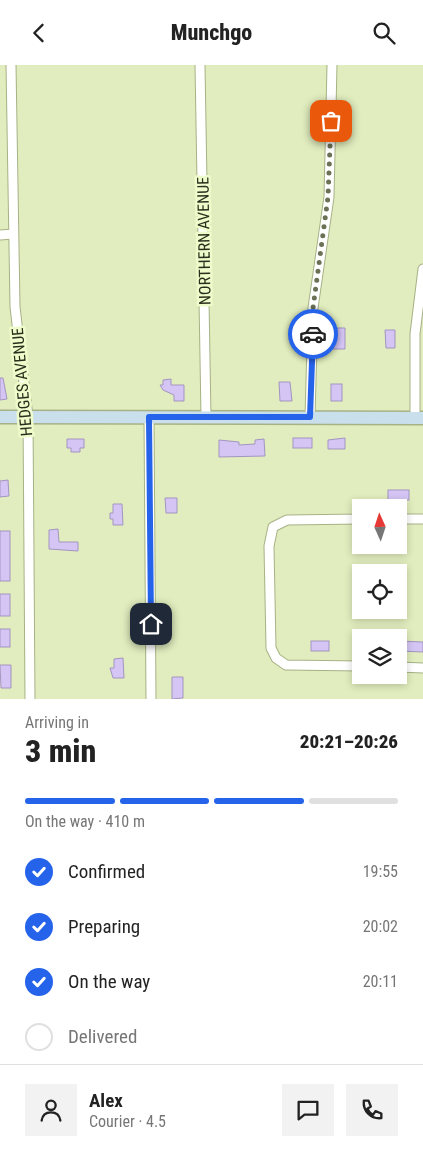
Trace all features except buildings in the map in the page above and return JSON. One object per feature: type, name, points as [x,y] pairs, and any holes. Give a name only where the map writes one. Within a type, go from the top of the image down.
[{"type":"street","name":"HEDGES AVENUE","points":[[11,65],[14,307],[28,417],[30,699]]},
{"type":"street","name":"NORTHERN AVENUE","points":[[200,65],[206,417]]},
{"type":"street","points":[[310,417],[313,308],[328,197],[332,65]]},
{"type":"street","points":[[0,235],[13,234]]},
{"type":"street","points":[[0,417],[419,418],[415,334],[423,269]]},
{"type":"street","points":[[149,417],[151,699]]},
{"type":"street","points":[[352,519],[287,520],[276,525],[270,533],[269,546],[272,647],[276,658],[286,665],[352,666]]},
{"type":"street","points":[[408,519],[423,519]]},
{"type":"street","points":[[407,667],[423,667]]},
{"type":"way so far","points":[[313,334],[313,308],[328,197],[331,121]]},
{"type":"route","points":[[151,624],[149,417],[310,417],[313,334]]}]
